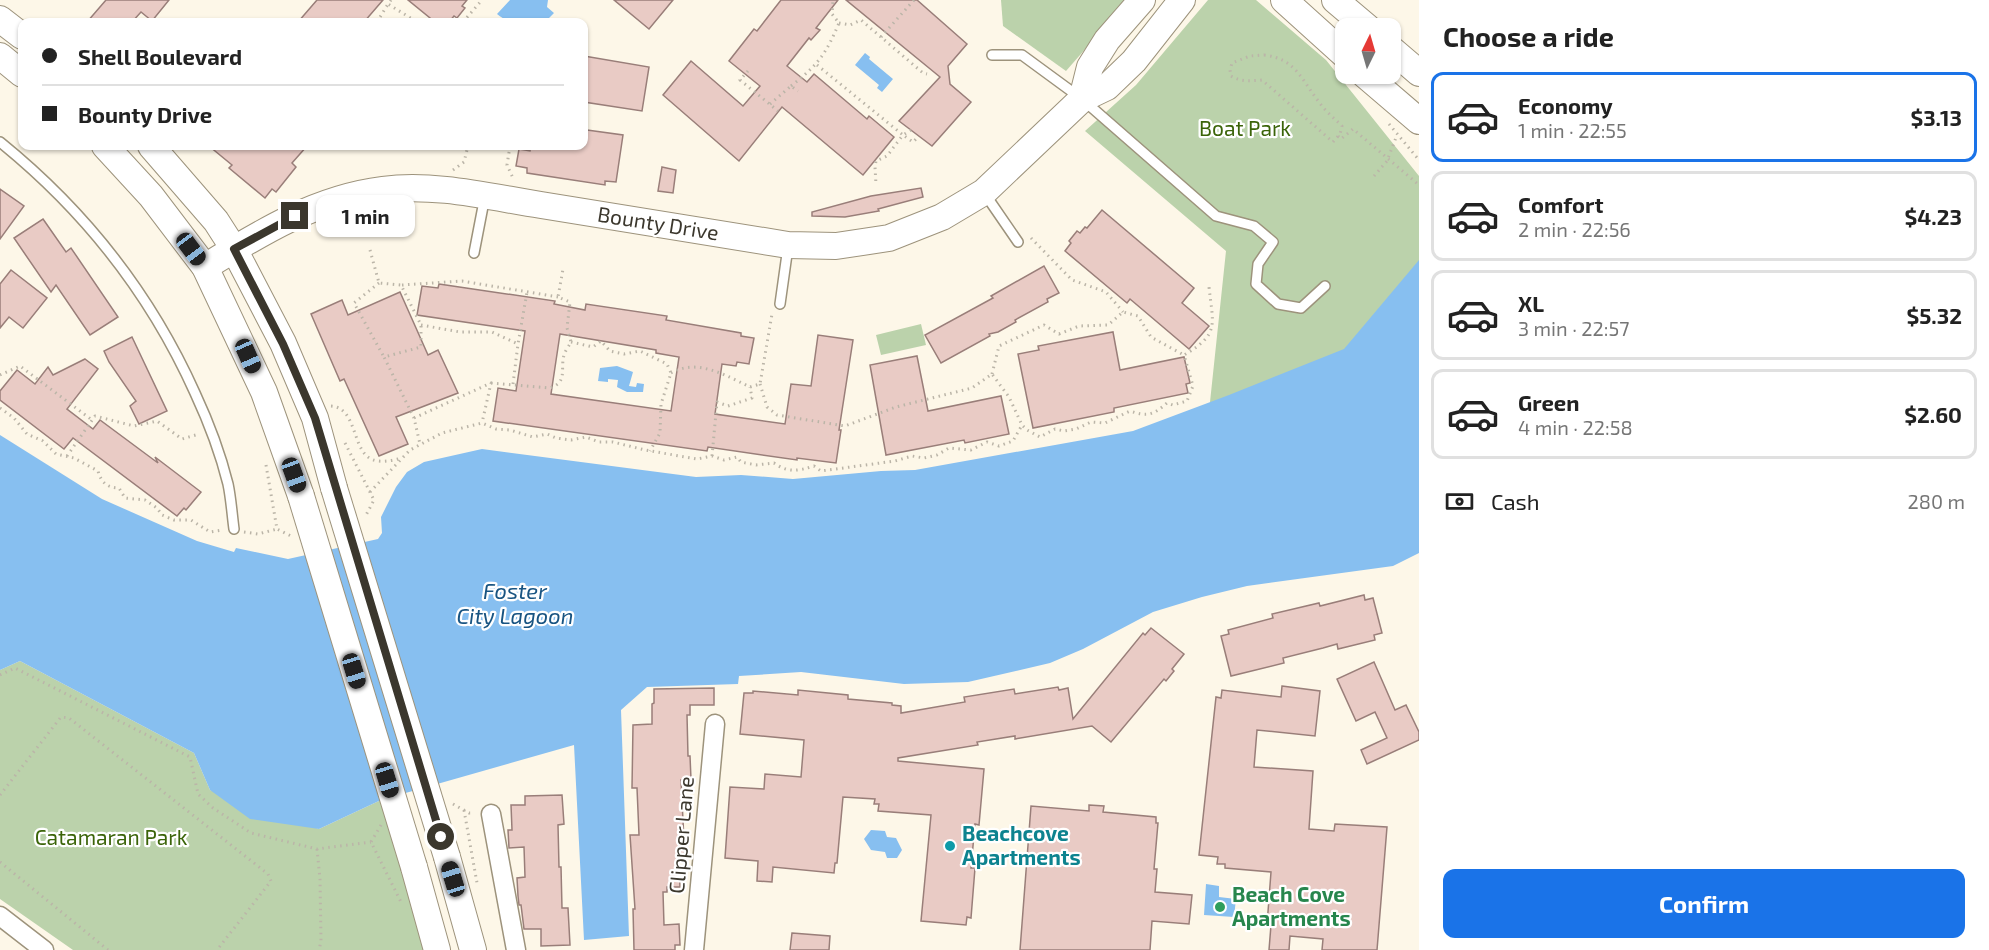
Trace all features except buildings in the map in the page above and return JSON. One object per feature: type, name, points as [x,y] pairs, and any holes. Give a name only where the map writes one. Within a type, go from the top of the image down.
[{"type":"main road","points":[[1082,99],[1090,67],[1107,40],[1142,0]]},
{"type":"main road","name":"Bounty Drive","points":[[205,267],[234,249],[313,208],[372,192],[407,188],[485,196],[788,245],[836,246],[889,238],[942,217],[984,192],[1082,99],[1107,87],[1134,61],[1182,0]]},
{"type":"main road","points":[[1284,0],[1335,46]]},
{"type":"main road","points":[[1335,0],[1356,18]]},
{"type":"main road","points":[[0,19],[18,33]]},
{"type":"main road","points":[[0,57],[18,71]]},
{"type":"main road","points":[[1401,57],[1419,73]]},
{"type":"main road","points":[[1376,84],[1419,121]]},
{"type":"main road","points":[[109,150],[152,196],[205,267],[264,392],[301,496],[437,950]]},
{"type":"main road","points":[[154,150],[216,221],[234,249],[283,344],[315,418],[473,950]]},
{"type":"street","name":"Clipper Lane","points":[[694,950],[715,724]]},
{"type":"street","points":[[491,814],[516,950]]},
{"type":"street","points":[[0,916],[44,950]]},
{"type":"lane","points":[[992,55],[1022,55],[1082,99],[1216,216],[1254,226],[1273,242],[1258,264],[1256,284],[1278,304],[1301,308],[1325,286]]},
{"type":"lane","points":[[0,142],[51,186],[112,253],[149,305],[181,362],[212,431],[228,484],[234,529]]},
{"type":"lane","points":[[984,192],[1018,242]]},
{"type":"lane","points":[[474,253],[485,196]]},
{"type":"lane","points":[[780,304],[788,245]]},
{"type":"path","points":[[466,18],[482,0]]},
{"type":"path","points":[[833,0],[832,14],[839,23],[850,26],[861,20],[927,74]]},
{"type":"path","points":[[881,37],[914,0]]},
{"type":"path","points":[[380,18],[390,2],[412,18]]},
{"type":"path","points":[[770,104],[817,65],[839,23]]},
{"type":"path","points":[[1264,55],[1283,60],[1303,76],[1320,103],[1342,126],[1338,136],[1334,142],[1262,80],[1237,80],[1231,76],[1232,63],[1250,56],[1264,55]]},
{"type":"path","points":[[817,65],[903,135],[913,142],[917,138]]},
{"type":"path","points":[[747,70],[740,80],[778,111]]},
{"type":"path","points":[[791,86],[798,91]]},
{"type":"path","points":[[1383,117],[1419,160]]},
{"type":"path","points":[[1338,136],[1341,139],[1353,129],[1419,185]]},
{"type":"path","points":[[876,185],[876,161],[887,156],[903,135],[911,130]]},
{"type":"path","points":[[1374,176],[1388,159],[1397,135]]},
{"type":"path","points":[[509,150],[507,165],[511,176],[519,183]]},
{"type":"path","points":[[992,374],[1009,397],[1022,425],[1040,437],[1055,429],[1064,431],[1076,429],[1091,422],[1105,423],[1130,411],[1143,415],[1156,412],[1167,403],[1173,405],[1187,401],[1193,386],[1184,355],[1151,337],[1138,316],[1123,312],[1106,292],[1072,280],[1028,235]]},
{"type":"path","points":[[370,250],[379,283]]},
{"type":"path","points":[[558,297],[563,269]]},
{"type":"path","points":[[414,418],[491,383],[550,388],[557,386],[562,381],[564,355],[571,342],[567,328],[570,302],[558,297],[462,281],[401,285],[379,283],[354,303],[414,418],[420,445]]},
{"type":"path","points":[[384,357],[421,347],[421,325],[401,285]]},
{"type":"path","points":[[1184,355],[1203,344],[1213,328],[1209,287]]},
{"type":"path","points":[[513,385],[527,292]]},
{"type":"path","points":[[772,313],[760,384],[767,407],[777,416],[845,426],[896,407],[972,388],[992,374],[999,346],[1044,325],[1059,334],[1079,326],[1108,325],[1123,312]]},
{"type":"path","points":[[421,325],[460,332],[492,332],[519,344]]},
{"type":"path","points":[[571,342],[593,347],[602,341],[610,351],[624,354],[640,351],[667,364],[671,373],[661,404],[660,433],[650,451]]},
{"type":"path","points":[[0,375],[20,366],[92,420]]},
{"type":"path","points":[[671,373],[682,367],[714,369],[750,387],[760,384]]},
{"type":"path","points":[[482,423],[491,383]]},
{"type":"path","points":[[712,456],[717,402],[728,406],[752,398],[750,387]]},
{"type":"path","points":[[326,406],[335,406],[348,417],[369,458],[377,461],[402,458]]},
{"type":"path","points":[[0,408],[14,418],[27,434],[43,441],[56,454],[67,456],[98,471],[100,479],[107,486],[119,488],[125,498],[145,500],[168,518],[191,520],[210,532],[234,529],[258,534],[277,529]]},
{"type":"path","points":[[67,456],[95,416],[134,426],[157,421],[182,439],[212,431]]},
{"type":"path","points":[[370,492],[410,450],[442,433],[482,423],[496,429],[510,430],[533,437],[547,434],[572,440],[586,437],[599,442],[613,442],[697,459],[712,456],[724,460],[737,457],[741,462],[756,465],[774,463],[783,470],[797,472],[814,466],[821,471],[895,461],[912,456],[924,458],[937,455],[949,448],[971,450],[987,442],[999,446],[1013,441],[1022,425]]},
{"type":"path","points":[[0,675],[15,668],[190,757],[198,794],[213,808],[251,832],[317,849],[371,842]]},
{"type":"path","points":[[0,795],[61,717],[69,718],[268,874],[270,881],[217,950]]},
{"type":"path","points":[[464,810],[473,850],[479,894]]},
{"type":"path","points":[[317,849],[320,879],[319,950]]},
{"type":"path","points":[[0,862],[108,950]]},
{"type":"green space","points":[[1001,0],[1128,0],[1066,71],[1003,26]]},
{"type":"green space","name":"Boat Park","points":[[1208,0],[1256,0],[1326,60],[1335,71],[1335,84],[1345,84],[1419,176],[1419,286],[1349,351],[1208,421],[1226,251],[1085,131],[1136,85]]},
{"type":"green space","points":[[921,324],[926,345],[881,355],[876,335]]},
{"type":"green space","name":"Catamaran Park","points":[[20,661],[194,753],[210,790],[319,829],[381,800],[427,950],[73,950],[0,899],[0,670]]},
{"type":"water","points":[[510,0],[548,0],[547,7],[554,13],[549,18],[502,18],[497,14]]},
{"type":"water","points":[[865,53],[893,79],[882,92],[877,88],[879,85],[855,65]]},
{"type":"water","name":"Foster City Lagoon","points":[[1419,260],[1419,553],[1393,566],[1247,586],[1202,597],[1153,612],[1083,649],[1050,663],[968,682],[904,684],[801,672],[739,676],[738,684],[647,687],[621,710],[629,936],[584,940],[574,745],[381,800],[319,829],[250,819],[210,790],[194,753],[20,661],[0,670],[0,435],[102,499],[197,541],[234,552],[236,548],[288,559],[378,539],[382,533],[381,517],[396,487],[407,472],[424,462],[482,449],[696,477],[741,475],[793,479],[915,470],[1133,431],[1344,349]]},
{"type":"water","points":[[617,366],[633,372],[629,386],[636,387],[637,383],[644,384],[643,392],[627,392],[617,387],[618,380],[598,381],[600,368]]},
{"type":"water","points":[[871,830],[885,831],[887,837],[896,838],[902,850],[897,858],[887,858],[885,852],[871,850],[864,839]]},
{"type":"water","name":"Beach Cove Apartments","points":[[1206,884],[1219,886],[1219,897],[1236,899],[1234,917],[1204,915]]},
{"type":"place","name":"Beachcove Apartments","points":[[950,846]]},
{"type":"place","name":"Beach Cove Apartments","points":[[1220,907]]},
{"type":"route","points":[[295,216],[234,249],[283,344],[315,418],[334,488],[441,837]]}]
